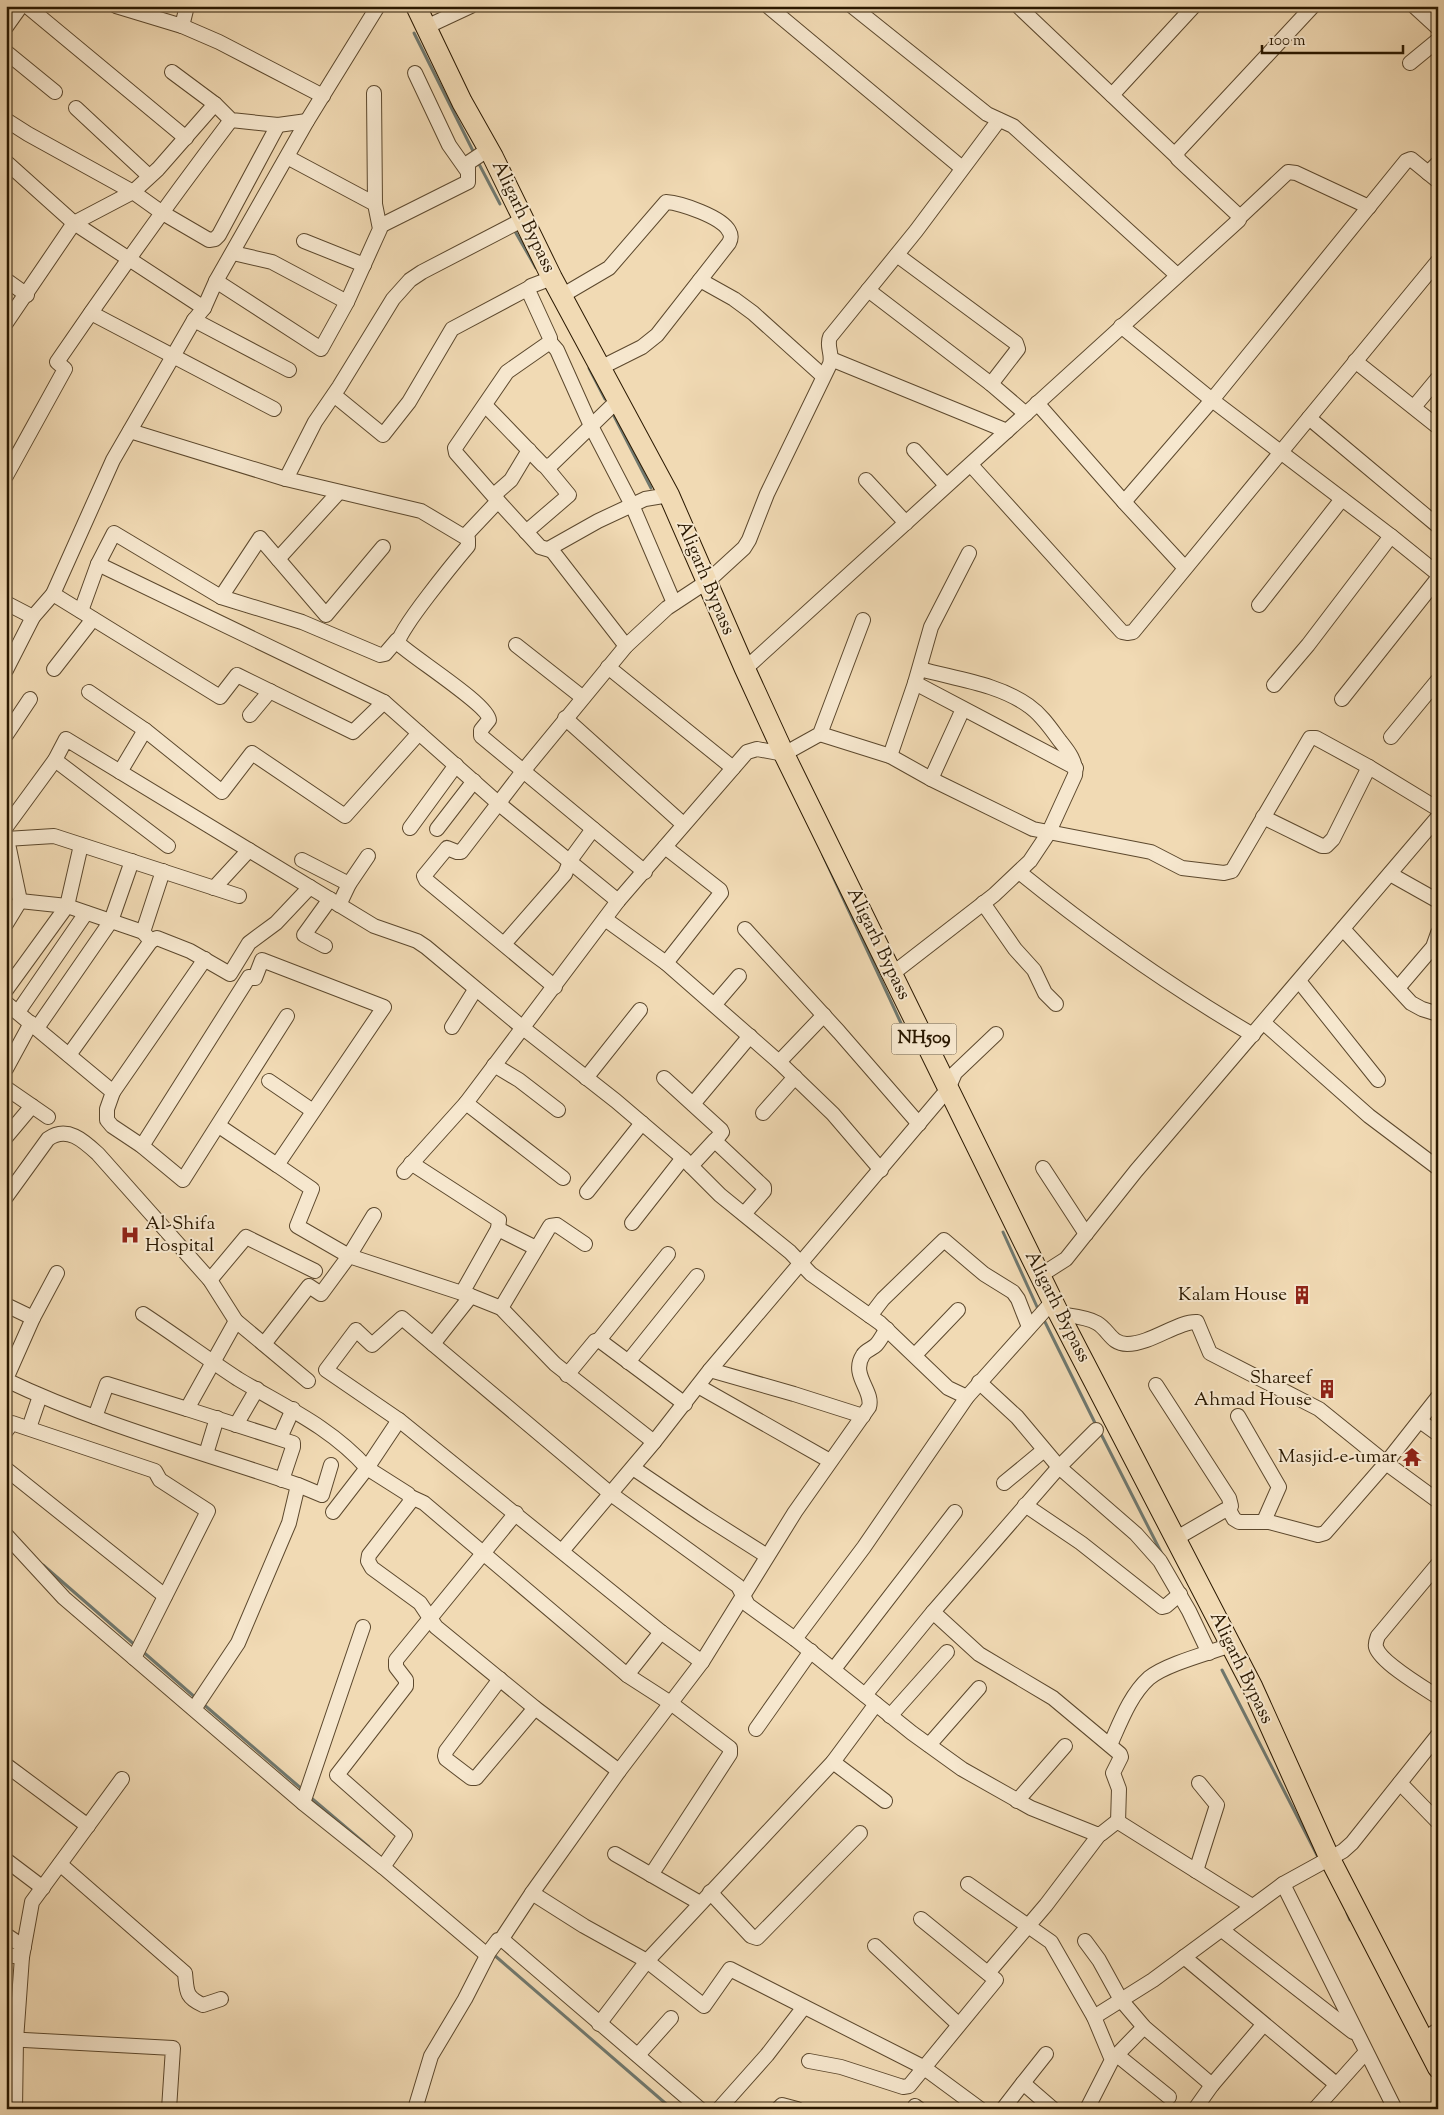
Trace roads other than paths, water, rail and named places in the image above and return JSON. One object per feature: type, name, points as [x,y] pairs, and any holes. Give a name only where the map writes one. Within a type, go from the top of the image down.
[{"type":"highway","name":"Aligarh Bypass","points":[[416,6],[462,102],[489,149],[552,278],[563,295],[600,368],[619,399],[669,494],[784,754],[1056,1308],[1252,1686],[1323,1861],[1430,2035],[1438,2068]]},
{"type":"street","points":[[116,6],[182,26],[219,42],[322,96]]},
{"type":"street","points":[[182,26],[187,6]]},
{"type":"street","points":[[6,670],[33,617],[53,594],[113,460],[194,320],[204,308],[216,281],[307,121],[378,6]]},
{"type":"street","points":[[426,27],[471,6]]},
{"type":"street","points":[[852,6],[987,114],[1013,126],[1177,276]]},
{"type":"street","points":[[1018,6],[1239,218]]},
{"type":"street","points":[[1112,95],[1194,6]]},
{"type":"street","points":[[1414,6],[1438,28]]},
{"type":"street","points":[[6,27],[19,7],[186,138]]},
{"type":"street","points":[[769,7],[962,168]]},
{"type":"street","points":[[1176,156],[1177,152],[1312,7]]},
{"type":"street","points":[[1410,63],[1438,40]]},
{"type":"street","points":[[6,52],[55,92]]},
{"type":"street","points":[[172,72],[215,104],[231,120],[278,125],[307,121]]},
{"type":"street","points":[[415,73],[449,145],[468,172]]},
{"type":"street","points":[[216,281],[321,348],[347,302],[380,229],[375,204],[374,93]]},
{"type":"street","points":[[6,324],[74,223],[133,192],[186,138],[215,104]]},
{"type":"street","points":[[76,108],[149,176]]},
{"type":"street","points":[[6,120],[133,192],[161,212],[203,237],[215,239],[219,235],[278,125]]},
{"type":"street","points":[[6,476],[65,369],[57,362],[131,259],[161,212],[231,120]]},
{"type":"street","points":[[555,987],[424,878],[447,848],[461,852],[565,718],[626,646],[653,620],[708,581],[744,548],[767,494],[831,360],[828,342],[830,337],[897,255],[999,120]]},
{"type":"street","points":[[380,226],[468,182],[469,161],[489,149]]},
{"type":"street","points":[[287,158],[375,204]]},
{"type":"street","points":[[1124,502],[1212,400],[1408,159],[1414,160],[1433,177],[1438,162]]},
{"type":"street","points":[[6,162],[74,223],[204,308]]},
{"type":"street","points":[[745,669],[946,485],[971,465],[1120,326],[1237,222],[1288,172],[1296,173],[1369,207]]},
{"type":"street","points":[[563,295],[609,268],[666,202],[700,211],[726,226],[729,230],[731,235],[729,243],[651,340],[642,347],[600,368]]},
{"type":"street","points":[[286,479],[315,422],[393,299],[406,284],[422,272],[524,219]]},
{"type":"street","points":[[304,241],[364,265]]},
{"type":"street","points":[[233,253],[272,262],[347,302]]},
{"type":"street","points":[[897,255],[1016,343],[1018,349],[990,384]]},
{"type":"street","points":[[971,465],[1122,632],[1127,633],[1137,628],[1438,261]]},
{"type":"street","points":[[334,394],[383,435],[419,387],[452,329],[529,288],[552,278]]},
{"type":"street","points":[[6,280],[27,294]]},
{"type":"street","points":[[700,280],[734,299],[753,313],[823,376]]},
{"type":"street","points":[[529,288],[528,292],[550,338],[550,342],[557,350],[591,426],[632,505],[674,604]]},
{"type":"street","points":[[868,290],[1026,414]]},
{"type":"street","points":[[91,314],[172,358],[274,409]]},
{"type":"street","points":[[194,320],[290,370]]},
{"type":"street","points":[[1120,326],[1212,400],[1391,536],[1438,576],[1342,699]]},
{"type":"street","points":[[550,342],[507,372],[456,445],[455,451],[540,547],[550,550],[626,646]]},
{"type":"street","points":[[831,360],[1007,431]]},
{"type":"street","points":[[1355,361],[1438,427]]},
{"type":"street","points":[[1414,407],[1438,378]]},
{"type":"street","points":[[545,466],[550,466],[619,399]]},
{"type":"street","points":[[486,404],[545,466],[569,495],[526,532]]},
{"type":"street","points":[[1037,404],[1185,568]]},
{"type":"street","points":[[1309,418],[1438,526]]},
{"type":"street","points":[[54,669],[87,615],[98,564],[114,533],[221,597],[302,622],[380,655],[385,654],[398,640],[468,546],[468,539],[465,536],[421,511],[286,479],[130,431]]},
{"type":"street","points":[[465,536],[511,480],[529,450]]},
{"type":"street","points":[[914,450],[946,485]]},
{"type":"street","points":[[866,480],[906,523]]},
{"type":"street","points":[[278,559],[339,492]]},
{"type":"street","points":[[550,550],[551,546],[632,505],[651,497],[669,494]]},
{"type":"street","points":[[1259,605],[1342,499]]},
{"type":"street","points":[[1274,685],[1308,645],[1391,536]]},
{"type":"street","points":[[221,597],[260,538],[326,615],[383,547]]},
{"type":"street","points":[[890,756],[920,669],[933,622],[969,553]]},
{"type":"street","points":[[98,564],[384,702],[498,803],[618,901]]},
{"type":"street","points":[[53,594],[220,697],[237,675],[352,732],[384,702]]},
{"type":"street","points":[[7,604],[33,617]]},
{"type":"street","points":[[434,1344],[466,1294],[500,1225],[497,1217],[407,1167],[466,1102],[555,987],[618,901],[747,752],[752,749],[784,754],[820,734],[863,620]]},
{"type":"street","points":[[398,640],[401,646],[461,690],[488,714],[489,720],[481,730],[481,736],[645,872]]},
{"type":"street","points":[[516,645],[582,697]]},
{"type":"street","points":[[608,667],[733,768]]},
{"type":"street","points":[[892,974],[983,903],[1030,861],[1048,834],[1075,776],[1076,768],[1064,745],[1045,722],[1031,708],[1017,699],[1000,691],[920,669]]},
{"type":"street","points":[[1391,737],[1438,680]]},
{"type":"street","points":[[915,683],[1076,768]]},
{"type":"street","points":[[250,715],[270,691]]},
{"type":"street","points":[[89,692],[145,730],[222,792],[252,753],[346,816],[419,733]]},
{"type":"street","points":[[6,735],[30,699]]},
{"type":"street","points":[[931,779],[963,709]]},
{"type":"street","points":[[565,718],[683,824]]},
{"type":"street","points":[[120,772],[145,730]]},
{"type":"street","points":[[820,734],[890,756],[1028,828],[1048,834],[1151,852],[1182,868],[1224,873],[1234,868],[1310,738],[1316,738],[1438,808]]},
{"type":"street","points":[[6,827],[55,760],[66,739],[374,926],[422,944],[475,990],[642,1123],[687,1162],[720,1196],[790,1252],[811,1274],[887,1329],[948,1388],[967,1397]]},
{"type":"street","points":[[55,760],[168,846]]},
{"type":"street","points":[[410,828],[456,765]]},
{"type":"street","points":[[1263,817],[1322,846],[1330,844],[1369,767]]},
{"type":"street","points":[[437,829],[474,781]]},
{"type":"street","points":[[1041,1275],[1066,1259],[1136,1171],[1390,874],[1435,825]]},
{"type":"street","points":[[504,944],[565,874],[570,861],[593,829]]},
{"type":"street","points":[[6,924],[20,901],[7,839],[54,836],[239,896]]},
{"type":"street","points":[[6,990],[67,906],[81,845]]},
{"type":"street","points":[[665,847],[720,890],[721,894],[666,963]]},
{"type":"street","points":[[214,888],[249,850]]},
{"type":"street","points":[[325,946],[304,935],[335,902],[368,856]]},
{"type":"street","points":[[302,860],[349,884]]},
{"type":"street","points":[[6,1069],[34,1026],[111,922],[132,861]]},
{"type":"street","points":[[69,1055],[147,937],[163,871]]},
{"type":"street","points":[[1019,872],[1067,912],[1171,984],[1253,1035]]},
{"type":"street","points":[[1390,874],[1438,901]]},
{"type":"street","points":[[20,901],[67,906],[147,937],[157,938],[190,951],[230,974],[249,943],[276,923],[310,887]]},
{"type":"street","points":[[983,903],[1015,948],[1034,970],[1045,993],[1056,1004]]},
{"type":"street","points":[[18,1012],[86,913]]},
{"type":"street","points":[[605,919],[666,963],[779,1062],[832,1114],[881,1170]]},
{"type":"street","points":[[745,929],[824,1015],[919,1124]]},
{"type":"street","points":[[1343,929],[1414,1006],[1438,1014]]},
{"type":"street","points":[[1398,988],[1433,947],[1438,933]]},
{"type":"street","points":[[205,959],[113,1092],[107,1109],[107,1120],[112,1126],[142,1146],[183,1180],[287,1016]]},
{"type":"street","points":[[142,1146],[249,977],[255,978],[262,960],[384,1007],[277,1165]]},
{"type":"street","points":[[714,1004],[738,976]]},
{"type":"street","points":[[1299,981],[1378,1080]]},
{"type":"street","points":[[452,1027],[475,990]]},
{"type":"street","points":[[6,1002],[113,1092]]},
{"type":"street","points":[[586,1078],[640,1010]]},
{"type":"street","points":[[779,1062],[824,1015]]},
{"type":"street","points":[[1264,1023],[1369,1116],[1438,1168]]},
{"type":"street","points":[[562,1551],[633,1468],[710,1370],[948,1089],[955,1073],[996,1034]]},
{"type":"street","points":[[693,1104],[750,1036]]},
{"type":"street","points":[[494,1065],[519,1080],[558,1110]]},
{"type":"street","points":[[763,1113],[795,1077]]},
{"type":"street","points":[[632,1222],[687,1162],[715,1140],[722,1131],[664,1078]]},
{"type":"street","points":[[269,1081],[313,1111]]},
{"type":"street","points":[[6,1088],[48,1117]]},
{"type":"street","points":[[466,1102],[563,1178]]},
{"type":"street","points":[[6,1137],[32,1106]]},
{"type":"street","points":[[588,1192],[642,1123]]},
{"type":"street","points":[[219,1126],[312,1189],[297,1226],[349,1256],[466,1294],[501,1308],[555,1364],[654,1442]]},
{"type":"street","points":[[6,1197],[48,1139],[55,1134],[68,1134],[82,1139],[98,1154],[210,1280],[236,1320],[308,1381]]},
{"type":"street","points":[[715,1140],[764,1186],[764,1191],[744,1214]]},
{"type":"street","points":[[1043,1168],[1086,1234]]},
{"type":"street","points":[[264,1344],[309,1286],[321,1294],[349,1256],[374,1215]]},
{"type":"street","points":[[501,1308],[550,1226],[554,1224],[584,1244]]},
{"type":"street","points":[[498,1229],[536,1248]]},
{"type":"street","points":[[210,1280],[246,1237],[315,1271]]},
{"type":"street","points":[[870,1316],[882,1299],[944,1240],[984,1274],[1013,1292],[1018,1299],[1029,1327]]},
{"type":"street","points":[[567,1374],[595,1341],[599,1340],[668,1254]]},
{"type":"street","points":[[57,1273],[33,1318],[6,1379],[40,1396],[95,1417],[322,1495],[331,1465]]},
{"type":"street","points":[[628,1362],[697,1276]]},
{"type":"street","points":[[6,1305],[33,1318]]},
{"type":"street","points":[[795,1639],[864,1547],[967,1397],[1029,1327],[1056,1308],[1092,1320],[1101,1325],[1115,1341],[1125,1344],[1143,1342],[1197,1322],[1210,1353],[1314,1406],[1438,1501]]},
{"type":"street","points":[[915,1355],[958,1310]]},
{"type":"street","points":[[143,1314],[214,1362],[293,1409],[356,1456],[367,1468],[411,1497],[424,1503],[627,1674],[672,1704],[727,1745],[731,1751],[651,1875]]},
{"type":"street","points":[[702,1662],[661,1632],[399,1420],[326,1370],[356,1330],[372,1345],[402,1318],[611,1494],[738,1586],[748,1606],[811,1651],[890,1716],[929,1745],[969,1773],[1017,1801],[1099,1835]]},
{"type":"street","points":[[187,1409],[236,1320]]},
{"type":"street","points":[[415,2109],[431,2056],[493,1947],[619,1771],[672,1704],[702,1662],[767,1556],[862,1416],[870,1402],[859,1374],[859,1365],[863,1355],[876,1346],[887,1329]]},
{"type":"street","points":[[599,1340],[685,1404]]},
{"type":"street","points":[[710,1370],[788,1392],[862,1416]]},
{"type":"street","points":[[979,1382],[1017,1417],[1059,1467],[1136,1534],[1160,1561],[1195,1621],[1209,1653]]},
{"type":"street","points":[[95,1417],[107,1384],[280,1438],[293,1443],[282,1480]]},
{"type":"street","points":[[1156,1385],[1229,1498],[1231,1506],[1229,1510],[1236,1521],[1264,1521],[1318,1535],[1325,1533],[1386,1463],[1438,1397]]},
{"type":"street","points":[[698,1386],[830,1461]]},
{"type":"street","points":[[236,1425],[257,1389]]},
{"type":"street","points":[[29,1428],[40,1396]]},
{"type":"street","points":[[280,1438],[293,1409]]},
{"type":"street","points":[[1238,1416],[1279,1487],[1264,1521]]},
{"type":"street","points":[[206,1454],[217,1418]]},
{"type":"street","points":[[333,1512],[367,1468],[399,1420]]},
{"type":"street","points":[[1420,1422],[1438,1434]]},
{"type":"street","points":[[6,1431],[12,1423],[155,1471],[160,1480],[208,1511],[134,1658]]},
{"type":"street","points":[[865,1695],[1025,1505],[1096,1430]]},
{"type":"street","points":[[1004,1483],[1044,1450]]},
{"type":"street","points":[[633,1468],[767,1556]]},
{"type":"street","points":[[6,1469],[165,1596]]},
{"type":"street","points":[[194,1709],[238,1643],[289,1523],[298,1486]]},
{"type":"street","points":[[411,1497],[410,1504],[368,1555],[368,1561],[372,1568],[420,1603],[436,1627],[536,1708],[619,1771]]},
{"type":"street","points":[[1025,1505],[1081,1543],[1162,1607],[1166,1606],[1180,1594]]},
{"type":"street","points":[[1175,1538],[1229,1510]]},
{"type":"street","points":[[834,1669],[955,1512]]},
{"type":"street","points":[[383,1866],[405,1835],[337,1775],[406,1686],[406,1680],[396,1668],[396,1660],[516,1513]]},
{"type":"street","points":[[6,1535],[64,1598],[304,1803],[383,1866],[599,2024],[700,2109]]},
{"type":"street","points":[[1436,1572],[1378,1636],[1376,1646],[1389,1663],[1438,1697]]},
{"type":"street","points":[[933,1612],[979,1654],[1053,1698],[1121,1756],[1113,1773],[1119,1789],[1118,1822]]},
{"type":"street","points":[[304,1803],[363,1627]]},
{"type":"street","points":[[627,1674],[661,1632]]},
{"type":"street","points":[[1110,1745],[1132,1700],[1150,1677],[1162,1670],[1231,1645]]},
{"type":"street","points":[[756,1729],[811,1651]]},
{"type":"street","points":[[890,1716],[947,1652]]},
{"type":"street","points":[[500,1679],[446,1751],[446,1759],[471,1778],[476,1778],[536,1708]]},
{"type":"street","points":[[929,1745],[979,1688]]},
{"type":"street","points":[[599,2024],[647,1961],[833,1762],[876,1704]]},
{"type":"street","points":[[1094,2017],[1153,1980],[1283,1884],[1343,1851],[1352,1843],[1400,1783],[1433,1751],[1438,1735]]},
{"type":"street","points":[[1017,1801],[1065,1746]]},
{"type":"street","points":[[833,1762],[884,1801]]},
{"type":"street","points":[[6,1765],[88,1826]]},
{"type":"street","points":[[15,2109],[11,2039],[32,1902],[122,1779]]},
{"type":"street","points":[[1196,1871],[1217,1806],[1199,1783]]},
{"type":"street","points":[[1400,1783],[1438,1822]]},
{"type":"street","points":[[988,1973],[1046,1905],[1099,1835],[1118,1822]]},
{"type":"street","points":[[1118,1822],[1252,1906]]},
{"type":"street","points":[[615,1854],[651,1875],[705,1897],[751,1936],[757,1938],[860,1833]]},
{"type":"street","points":[[6,1860],[43,1888]]},
{"type":"street","points":[[60,1864],[185,1973],[187,1993],[192,2000],[203,2004],[221,1999]]},
{"type":"street","points":[[968,1884],[1051,1942],[1057,1949],[1115,2057],[1170,2097]]},
{"type":"street","points":[[1283,1884],[1366,2052],[1388,2105]]},
{"type":"street","points":[[532,1893],[584,1926],[647,1961],[704,2006],[730,1969],[923,2068],[980,2109]]},
{"type":"street","points":[[809,2061],[841,2067],[903,2087],[911,2084],[958,2024],[996,1980],[921,1919]]},
{"type":"street","points":[[1222,1930],[1356,2034]]},
{"type":"street","points":[[6,1935],[23,1952]]},
{"type":"street","points":[[1085,1941],[1099,1960],[1121,2000],[1144,2027],[1212,2085]]},
{"type":"street","points":[[875,1946],[958,2024]]},
{"type":"street","points":[[6,1955],[23,1952]]},
{"type":"street","points":[[1184,1957],[1263,2025],[1336,2084]]},
{"type":"street","points":[[719,2109],[767,2055],[804,2007]]},
{"type":"street","points":[[638,2055],[671,2018]]},
{"type":"street","points":[[1195,2109],[1212,2085],[1263,2025]]},
{"type":"street","points":[[1087,2109],[1115,2057],[1144,2027]]},
{"type":"street","points":[[11,2039],[173,2048],[169,2109]]},
{"type":"street","points":[[1316,2109],[1366,2052]]},
{"type":"street","points":[[1003,2109],[1046,2054]]},
{"type":"street","points":[[1023,2083],[1053,2109]]},
{"type":"street","points":[[778,2109],[782,2105],[797,2109]]},
{"type":"waterway","points":[[414,33],[473,151]]},
{"type":"waterway","points":[[479,164],[500,204]]},
{"type":"waterway","points":[[513,228],[536,268]]},
{"type":"waterway","points":[[589,368],[605,399]]},
{"type":"waterway","points":[[612,412],[651,488]]},
{"type":"waterway","points":[[823,855],[906,1034]]},
{"type":"waterway","points":[[1003,1232],[1038,1309]]},
{"type":"waterway","points":[[1045,1322],[1097,1427]]},
{"type":"waterway","points":[[1100,1432],[1163,1556]]},
{"type":"waterway","points":[[43,1565],[136,1646]]},
{"type":"waterway","points":[[141,1650],[197,1699]]},
{"type":"waterway","points":[[1222,1670],[1319,1859]]},
{"type":"waterway","points":[[202,1703],[303,1790]]},
{"type":"waterway","points":[[309,1796],[369,1847]]},
{"type":"waterway","points":[[1347,1913],[1350,1920]]},
{"type":"waterway","points":[[493,1954],[672,2109]]},
{"type":"place","name":"Al-Shifa Hospital","points":[[130,1235]]},
{"type":"place","name":"Kalam House","points":[[1302,1295]]},
{"type":"place","name":"Shareef Ahmad House","points":[[1327,1389]]},
{"type":"place","name":"Masjid-e-umar","points":[[1412,1457]]}]
